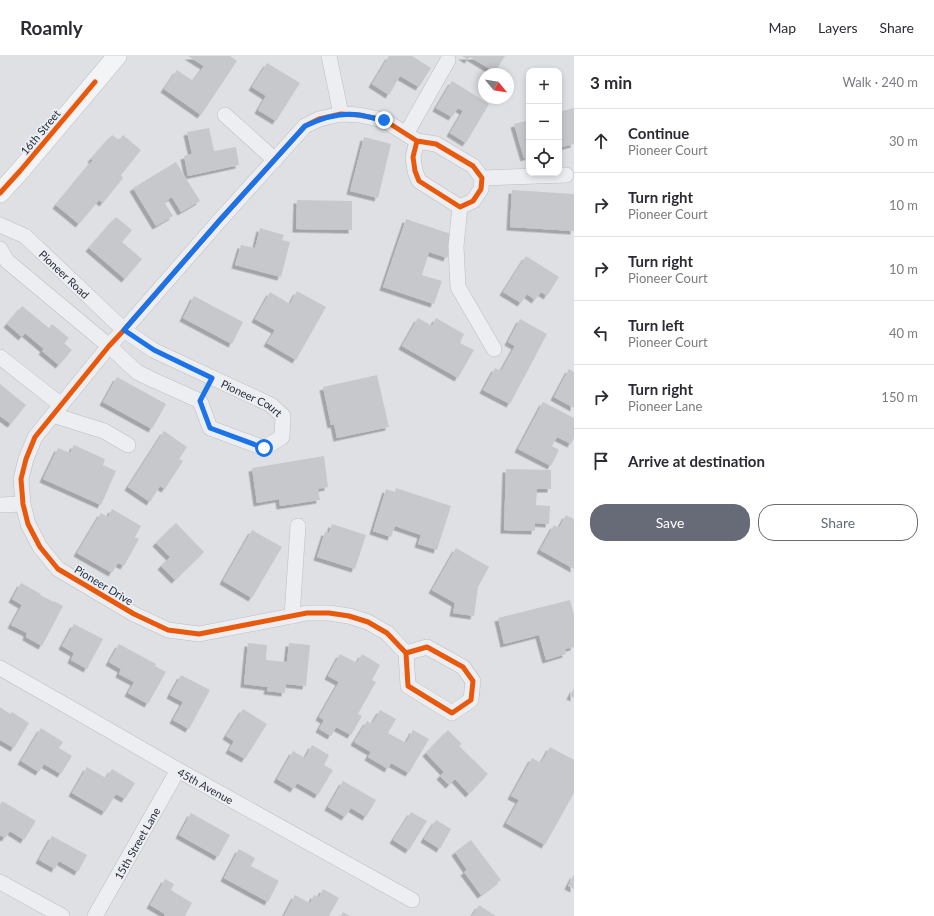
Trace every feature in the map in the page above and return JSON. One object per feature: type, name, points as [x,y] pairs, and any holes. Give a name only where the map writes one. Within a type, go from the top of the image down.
[{"type":"main road","name":"16th Street","points":[[0,193],[117,56]]},
{"type":"street","points":[[329,56],[341,114]]},
{"type":"street","points":[[448,60],[411,138],[415,171],[418,182],[460,207]]},
{"type":"street","name":"Pioneer Drive","points":[[406,653],[387,633],[368,622],[349,616],[329,613],[306,613],[199,634],[168,630],[134,614],[58,569],[40,547],[28,524],[23,504],[21,479],[26,459],[35,437],[109,346],[305,126],[319,119],[341,114],[359,115],[384,120],[411,138]]},
{"type":"street","points":[[225,115],[275,160]]},
{"type":"street","points":[[411,138],[436,144],[473,166],[482,178],[481,189],[473,201],[460,207]]},
{"type":"street","points":[[482,178],[566,175]]},
{"type":"street","points":[[460,207],[456,246],[458,287],[494,349]]},
{"type":"street","name":"Pioneer Road","points":[[0,225],[25,236],[124,330]]},
{"type":"street","points":[[0,249],[7,261],[109,346],[137,372],[200,401]]},
{"type":"street","name":"Pioneer Court","points":[[124,330],[154,350],[272,405],[283,416],[282,437],[264,448],[210,428],[200,401],[212,378]]},
{"type":"street","points":[[0,357],[57,410],[104,430],[128,445]]},
{"type":"street","points":[[0,505],[23,504]]},
{"type":"street","points":[[292,616],[298,526]]},
{"type":"street","points":[[427,647],[463,668],[473,681],[471,700],[452,713],[408,686],[406,653],[427,647]]},
{"type":"street","name":"45th Avenue","points":[[0,668],[178,770],[412,900]]},
{"type":"street","name":"15th Street Lane","points":[[95,916],[178,770]]},
{"type":"street","points":[[0,882],[62,916]]},
{"type":"building","points":[[188,56],[230,56],[237,61],[201,115],[164,89],[177,70],[193,81],[204,66]]},
{"type":"building","points":[[389,56],[412,56],[431,68],[419,87],[400,76],[389,95],[372,84]]},
{"type":"building","points":[[462,56],[505,56],[498,68],[488,68],[470,57],[468,60]]},
{"type":"building","points":[[267,63],[300,83],[276,121],[258,110],[266,96],[252,87]]},
{"type":"building","points":[[452,81],[478,97],[478,104],[489,104],[466,143],[450,133],[463,111],[458,108],[452,117],[436,108]]},
{"type":"building","points":[[574,108],[574,144],[562,147],[562,140],[562,111]]},
{"type":"building","points":[[526,121],[526,157],[524,158],[514,124]]},
{"type":"building","points":[[209,128],[214,151],[236,147],[239,165],[188,176],[184,156],[192,154],[187,132]]},
{"type":"building","points":[[112,135],[119,140],[123,135],[141,150],[121,175],[123,178],[103,203],[99,200],[79,224],[56,205],[93,160],[91,159]]},
{"type":"building","points":[[364,137],[391,144],[378,198],[350,191]]},
{"type":"building","points":[[176,162],[200,201],[181,212],[172,197],[164,202],[173,216],[156,226],[133,188]]},
{"type":"building","points":[[512,190],[574,194],[574,231],[510,227]]},
{"type":"building","points":[[297,200],[352,201],[352,230],[296,229]]},
{"type":"building","points":[[116,217],[132,230],[122,242],[142,259],[125,279],[89,248]]},
{"type":"building","points":[[406,219],[454,235],[447,258],[429,252],[422,275],[442,281],[434,304],[383,287]]},
{"type":"building","points":[[260,228],[284,235],[282,240],[290,242],[281,277],[235,265],[241,245],[255,248]]},
{"type":"building","points":[[526,256],[559,277],[547,296],[541,292],[535,300],[527,294],[521,303],[503,292]]},
{"type":"building","points":[[297,291],[326,307],[296,360],[267,343],[275,330],[255,319],[270,292],[290,304]]},
{"type":"building","points":[[194,296],[243,322],[232,344],[183,318]]},
{"type":"building","points":[[22,306],[49,328],[52,324],[69,338],[64,343],[72,350],[59,365],[42,351],[44,349],[25,333],[22,337],[7,324]]},
{"type":"building","points":[[418,318],[432,326],[436,318],[464,334],[460,343],[474,350],[458,378],[402,346]]},
{"type":"building","points":[[520,319],[547,334],[510,404],[483,390],[495,368],[501,371],[515,346],[508,342]]},
{"type":"building","points":[[569,369],[574,372],[574,408],[554,397]]},
{"type":"building","points":[[377,375],[389,427],[337,438],[334,424],[331,425],[323,387]]},
{"type":"building","points":[[117,377],[166,404],[152,429],[103,402]]},
{"type":"building","points":[[0,384],[26,405],[11,424],[0,416]]},
{"type":"building","points":[[543,402],[574,418],[574,438],[571,444],[557,437],[552,446],[559,450],[551,466],[518,449]]},
{"type":"building","points":[[164,431],[187,447],[179,459],[183,461],[165,489],[160,486],[150,502],[128,487]]},
{"type":"building","points":[[74,445],[105,459],[103,465],[116,471],[101,505],[43,479],[58,448],[70,453]]},
{"type":"building","points":[[324,456],[328,487],[318,489],[320,500],[280,506],[279,499],[257,503],[252,468]]},
{"type":"building","points":[[506,469],[551,470],[551,489],[537,489],[536,505],[550,506],[549,524],[535,523],[535,531],[504,530]]},
{"type":"building","points":[[396,488],[451,506],[437,550],[418,544],[421,535],[395,526],[391,537],[373,531],[386,489],[395,492]]},
{"type":"building","points":[[112,509],[141,526],[135,537],[139,539],[124,566],[118,563],[112,573],[77,553],[101,513],[108,517]]},
{"type":"building","points":[[566,515],[574,519],[574,569],[540,550],[554,525],[559,528]]},
{"type":"building","points":[[176,523],[204,552],[175,580],[161,566],[170,557],[156,543]]},
{"type":"building","points":[[332,524],[366,535],[355,569],[317,557],[325,532],[329,533]]},
{"type":"building","points":[[252,530],[282,547],[252,598],[223,581]]},
{"type":"building","points":[[456,548],[489,567],[478,587],[474,616],[453,613],[455,603],[432,590]]},
{"type":"building","points":[[21,583],[41,594],[40,595],[63,606],[42,646],[26,637],[27,633],[11,625],[22,605],[12,599]]},
{"type":"building","points":[[570,600],[574,615],[574,647],[565,649],[566,654],[546,660],[539,635],[504,644],[498,618]]},
{"type":"building","points":[[74,624],[103,639],[87,669],[71,660],[74,653],[62,646]]},
{"type":"building","points":[[248,643],[267,645],[266,660],[287,662],[289,643],[310,645],[306,686],[286,684],[285,693],[267,691],[268,687],[244,684]]},
{"type":"building","points":[[119,644],[156,664],[155,666],[166,672],[148,704],[128,693],[134,682],[119,674],[121,669],[109,662]]},
{"type":"building","points":[[340,654],[357,663],[362,654],[380,665],[372,680],[376,682],[358,714],[362,716],[351,735],[336,727],[331,736],[319,729],[324,720],[319,717],[339,682],[328,676]]},
{"type":"building","points":[[181,675],[210,690],[189,729],[173,720],[183,702],[170,695]]},
{"type":"building","points":[[574,688],[574,698],[570,696]]},
{"type":"building","points":[[0,707],[10,714],[12,712],[29,723],[14,748],[0,740]]},
{"type":"building","points":[[243,709],[267,724],[245,759],[229,750],[234,741],[226,736]]},
{"type":"building","points":[[380,710],[396,719],[388,733],[406,743],[413,730],[429,739],[409,773],[391,763],[388,769],[368,757],[371,752],[354,742],[367,721],[372,724]]},
{"type":"building","points":[[41,728],[63,742],[59,748],[72,756],[61,774],[44,764],[39,772],[21,761]]},
{"type":"building","points":[[448,730],[462,744],[459,746],[488,774],[469,794],[455,779],[449,785],[440,776],[444,772],[426,753]]},
{"type":"building","points":[[312,745],[329,755],[324,765],[333,770],[318,795],[297,783],[294,789],[277,779],[293,751],[305,758]]},
{"type":"building","points":[[550,747],[574,760],[574,793],[545,845],[506,823],[519,800],[511,796],[532,758],[541,763]]},
{"type":"building","points":[[87,767],[106,778],[112,769],[135,783],[125,799],[116,794],[105,812],[72,793]]},
{"type":"building","points":[[343,781],[376,800],[366,817],[351,808],[345,817],[328,807]]},
{"type":"building","points":[[2,801],[36,821],[24,840],[10,831],[5,838],[0,835],[0,805]]},
{"type":"building","points":[[411,812],[427,821],[409,850],[393,840]]},
{"type":"building","points":[[191,813],[230,835],[218,857],[179,835]]},
{"type":"building","points":[[436,820],[451,829],[440,849],[424,839]]},
{"type":"building","points":[[52,836],[87,855],[78,872],[59,861],[55,869],[39,860]]},
{"type":"building","points":[[471,840],[501,880],[481,895],[464,872],[467,870],[455,852]]},
{"type":"building","points":[[239,849],[255,858],[251,866],[279,881],[268,902],[224,878]]},
{"type":"building","points":[[574,874],[574,889],[568,886]]},
{"type":"building","points":[[165,879],[174,884],[171,890],[192,903],[185,916],[164,916],[165,914],[150,905]]},
{"type":"building","points":[[323,889],[339,898],[329,916],[284,916],[295,895],[310,903],[314,895],[319,897]]},
{"type":"building","points":[[479,905],[496,916],[472,916]]},
{"type":"building","points":[[343,912],[350,916],[341,916]]},
{"type":"cycle path","points":[[0,193],[95,82]]},
{"type":"cycle path","points":[[406,653],[427,647],[463,667],[473,681],[471,700],[452,713],[408,686],[406,653],[387,633],[368,622],[349,616],[329,613],[307,613],[199,634],[168,630],[134,614],[58,569],[40,547],[28,524],[23,504],[21,479],[26,459],[35,437],[109,346],[305,126],[319,119],[341,114],[359,115],[384,120],[417,141],[436,144],[473,166],[482,178],[481,189],[473,201],[460,207],[419,181],[415,171],[413,157],[417,141]]},
{"type":"route","points":[[264,448],[210,428],[200,401],[212,378],[154,350],[124,330],[305,126],[319,119],[341,114],[359,115],[384,120]]}]
